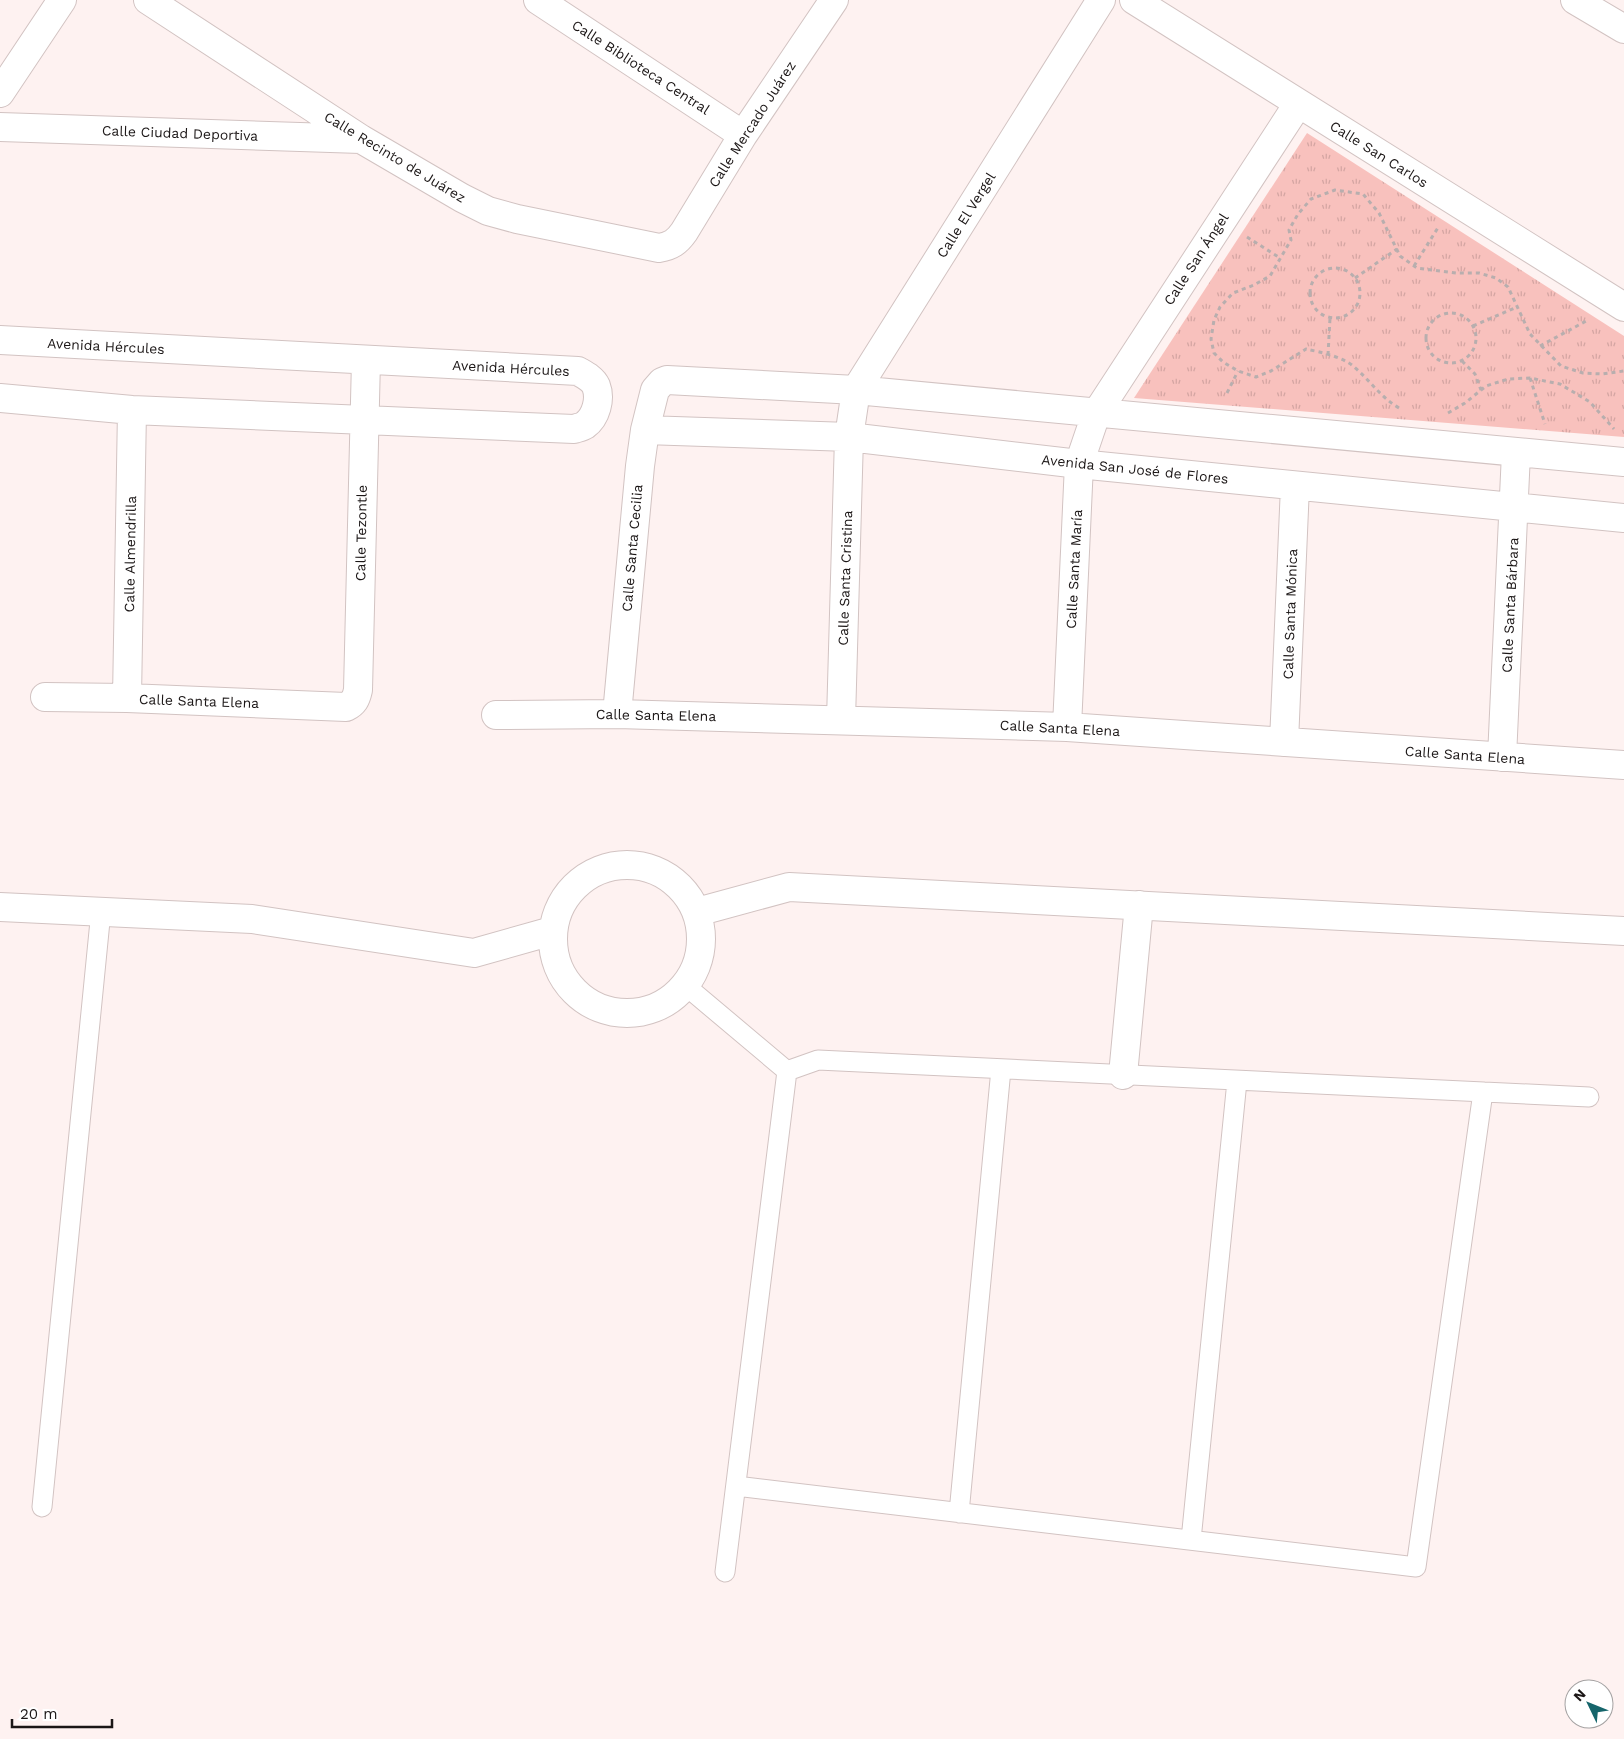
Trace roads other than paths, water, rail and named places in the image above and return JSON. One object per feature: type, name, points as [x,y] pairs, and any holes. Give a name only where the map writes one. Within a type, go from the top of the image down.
[{"type":"street","points":[[0,93],[62,0]]},
{"type":"street","name":"Calle Recinto de Juárez","points":[[148,0],[361,139],[462,198],[488,211],[517,219],[659,248],[669,246]]},
{"type":"street","name":"Calle Biblioteca Central","points":[[538,0],[743,135]]},
{"type":"street","name":"Calle Mercado Juárez","points":[[669,246],[677,241],[684,232],[743,135],[834,0]]},
{"type":"street","name":"Calle El Vergel","points":[[849,437],[856,390],[1101,0]]},
{"type":"street","name":"Calle San Carlos","points":[[1134,0],[1621,306]]},
{"type":"street","points":[[1575,0],[1624,29]]},
{"type":"street","name":"Calle San Ángel","points":[[1096,414],[1298,104]]},
{"type":"street","name":"Calle Ciudad Deportiva","points":[[0,127],[361,139]]},
{"type":"street","name":"Avenida Hércules","points":[[0,340],[578,371],[588,376],[596,386],[598,399],[594,415],[584,426],[574,429],[132,410],[0,398]]},
{"type":"street","name":"Calle Tezontle","points":[[351,704],[356,698],[358,690],[366,360]]},
{"type":"street","name":"Calle Santa Cecilia","points":[[617,714],[640,466],[645,430],[655,390],[667,380],[856,390]]},
{"type":"street","points":[[856,390],[1624,462]]},
{"type":"street","name":"Calle Almendrilla","points":[[127,698],[132,410]]},
{"type":"street","name":"Calle Santa María","points":[[1067,727],[1079,464],[1096,414]]},
{"type":"street","name":"Avenida San José de Flores","points":[[645,430],[849,437],[1079,464],[1624,518]]},
{"type":"street","name":"Calle Santa Cristina","points":[[841,720],[849,437]]},
{"type":"street","name":"Calle Santa Bárbara","points":[[1502,757],[1516,452]]},
{"type":"street","name":"Calle Santa Mónica","points":[[1284,742],[1295,486]]},
{"type":"street","name":"Calle Santa Elena","points":[[45,697],[127,698],[346,707],[351,704]]},
{"type":"street","name":"Calle Santa Elena","points":[[496,715],[617,714],[1067,727],[1624,765]]},
{"type":"street","points":[[614,865],[640,865],[664,874],[684,890],[697,912],[702,938],[698,963],[686,986],[667,1003],[643,1013],[617,1014],[593,1006],[574,993],[561,975],[553,954],[552,931],[558,910],[570,890],[590,874],[614,865]]},
{"type":"street","points":[[697,912],[789,887],[1624,931]]},
{"type":"street","points":[[1123,1075],[1139,905]]},
{"type":"street","points":[[0,907],[252,919],[474,954],[552,931]]},
{"type":"lane","points":[[42,1507],[101,912]]},
{"type":"lane","points":[[686,986],[788,1070]]},
{"type":"lane","points":[[788,1070],[818,1060],[1589,1097]]},
{"type":"lane","points":[[960,1512],[1001,1069]]},
{"type":"lane","points":[[725,1572],[788,1070]]},
{"type":"lane","points":[[1190,1540],[1236,1081]]},
{"type":"lane","points":[[736,1486],[1416,1567],[1483,1092]]}]
